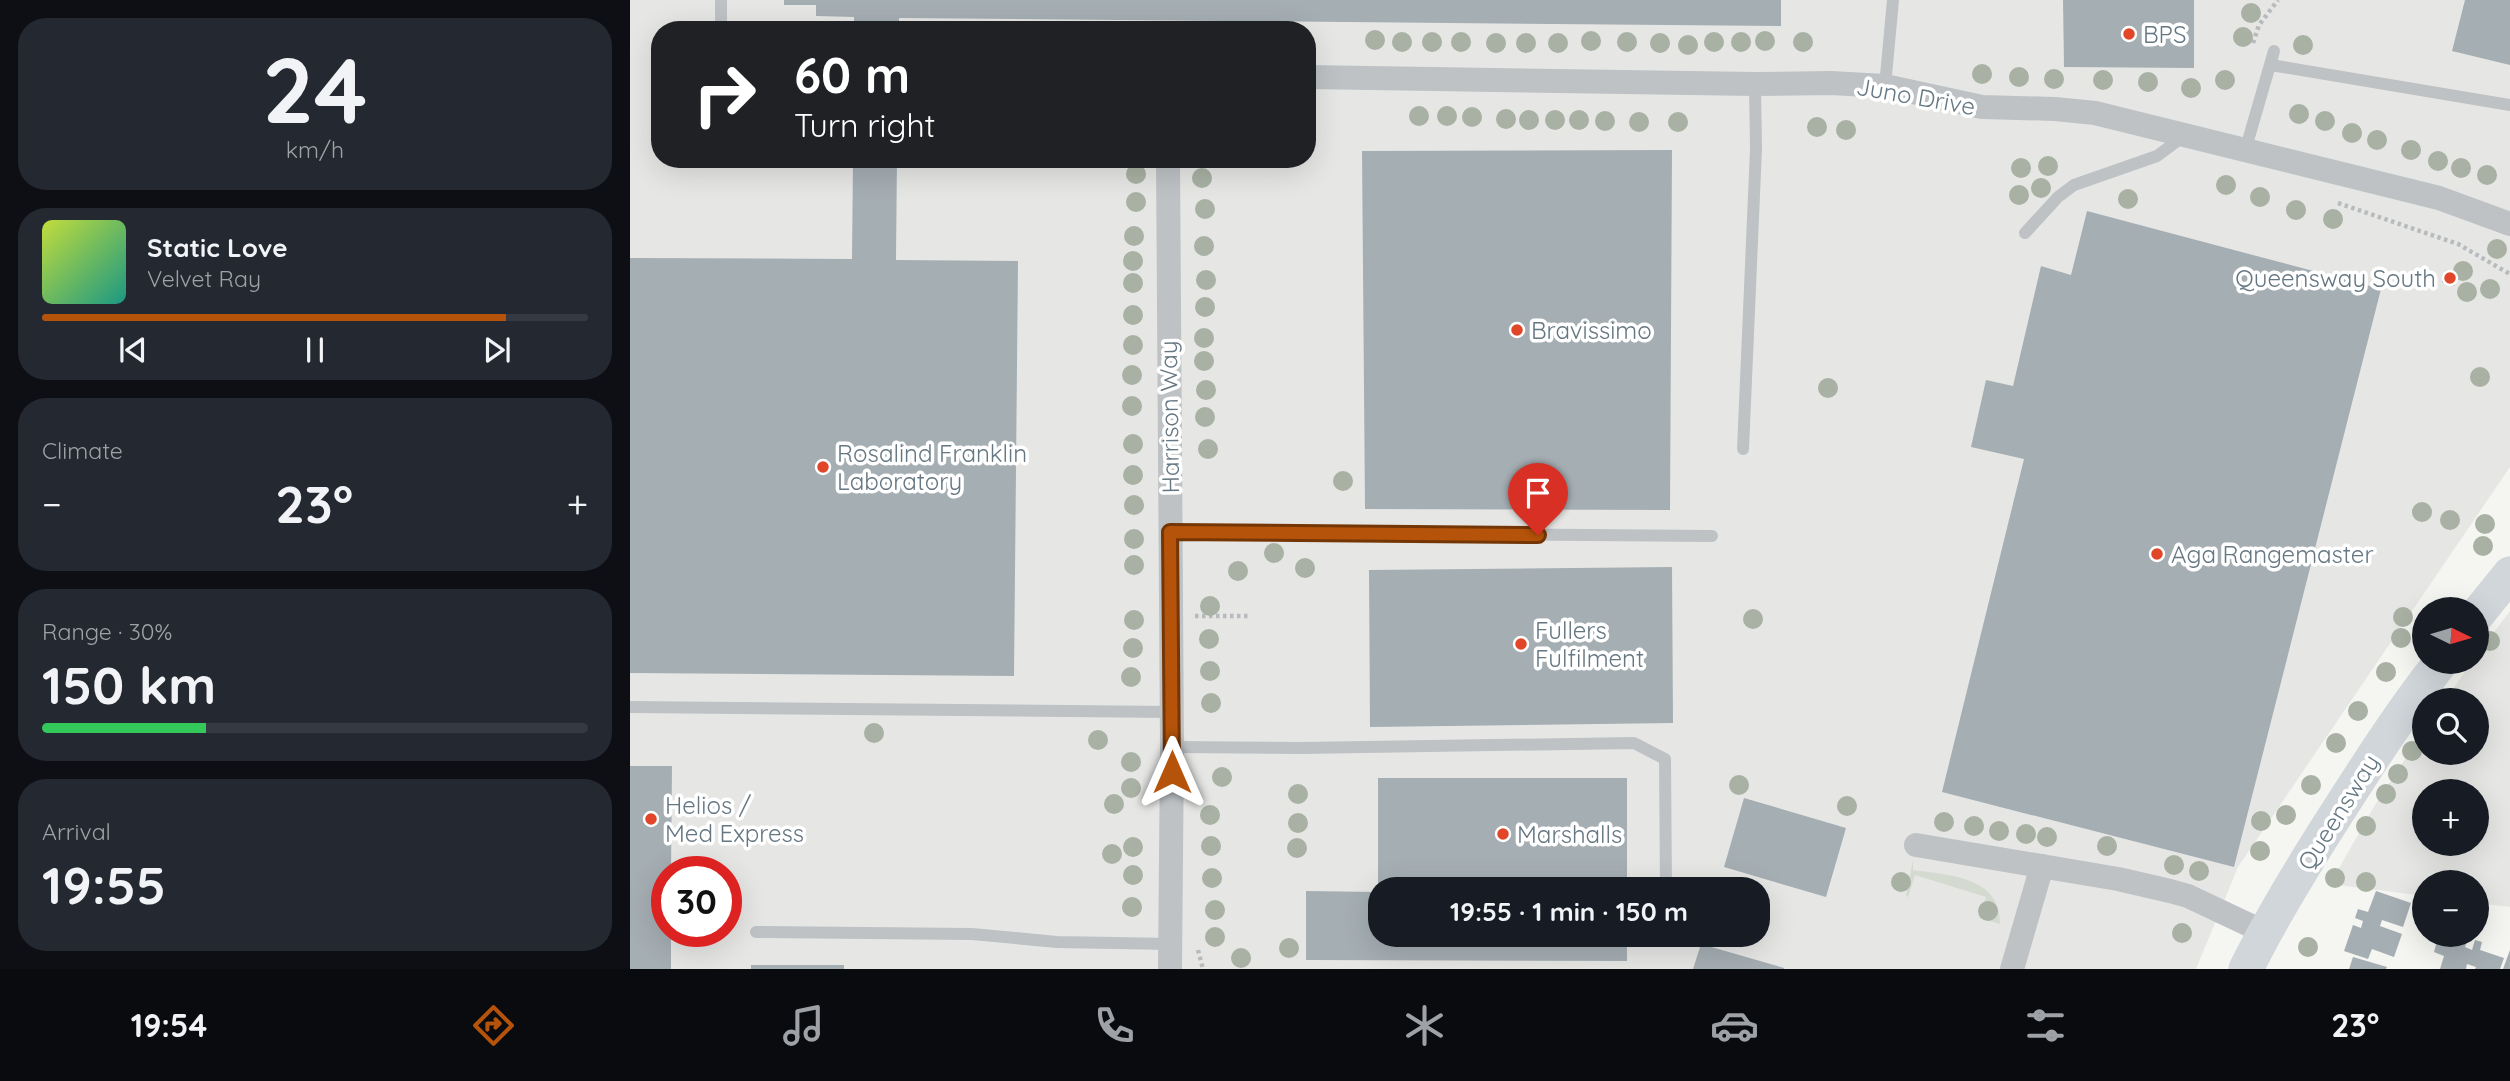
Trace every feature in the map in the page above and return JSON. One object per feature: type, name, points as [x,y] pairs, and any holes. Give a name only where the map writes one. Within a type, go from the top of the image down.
[{"type":"street","name":"Juno Drive","points":[[1316,77],[1831,83],[1885,86],[1982,107],[2095,113],[2439,198],[2510,224]]},
{"type":"street","name":"Harrison Way","points":[[1168,168],[1172,747],[1170,969]]},
{"type":"street","points":[[2489,600],[2510,574]]},
{"type":"street","name":"Queensway","points":[[2246,969],[2264,932],[2369,762],[2431,674]]},
{"type":"street","points":[[1916,845],[2118,879],[2188,896],[2264,932]]},
{"type":"street","points":[[2012,969],[2042,866]]},
{"type":"lane","points":[[721,0],[721,21]]},
{"type":"lane","points":[[1885,86],[1893,0]]},
{"type":"lane","points":[[2245,151],[2274,51]]},
{"type":"lane","points":[[2271,65],[2510,105]]},
{"type":"lane","points":[[1743,449],[1756,149],[1755,84]]},
{"type":"lane","points":[[2025,233],[2058,197],[2074,185],[2157,156],[2184,136]]},
{"type":"lane","points":[[1170,532],[1712,536]]},
{"type":"lane","points":[[630,707],[1171,712]]},
{"type":"lane","points":[[1172,747],[1634,743],[1665,759],[1666,877]]},
{"type":"lane","points":[[756,932],[972,934],[1056,942],[1171,944]]},
{"type":"path","points":[[2253,43],[2265,16],[2278,0]]},
{"type":"path","points":[[2328,200],[2458,244],[2510,274]]},
{"type":"path","points":[[1193,616],[1250,616]]},
{"type":"path","points":[[1203,962],[1203,969]]},
{"type":"shaded area","points":[[630,0],[2510,0],[2510,467],[2422,597],[2412,597],[2412,611],[2238,867],[2196,969],[630,969]]},
{"type":"shaded area","points":[[2510,611],[2510,907],[2489,905],[2489,870],[2412,870],[2412,894],[2330,884],[2375,805],[2412,748],[2412,765],[2489,765],[2489,688],[2454,688],[2463,674],[2489,674],[2489,639]]},
{"type":"shaded area","points":[[1913,860],[1913,870],[1956,877],[1982,887],[1992,896],[1998,908],[2000,924],[1979,918],[1986,897],[1915,875],[1908,897],[1906,896]]},
{"type":"building","points":[[784,0],[1781,0],[1781,26],[899,18],[899,21],[854,21],[854,17],[816,16],[816,5],[784,5]]},
{"type":"building","name":"BPS","points":[[2063,0],[2194,0],[2194,68],[2064,67]]},
{"type":"building","points":[[2465,0],[2510,0],[2510,65],[2452,51]]},
{"type":"building","name":"Bravissimo","points":[[1672,150],[1670,510],[1365,509],[1362,151]]},
{"type":"building","name":"Rosalind Franklin Laboratory","points":[[853,168],[897,168],[896,260],[1018,261],[1014,676],[630,673],[630,258],[852,259]]},
{"type":"building","name":"Aga Rangemaster","points":[[2087,211],[2381,289],[2234,867],[1942,792],[2024,459],[1971,447],[1986,380],[2013,386],[2041,266],[2071,275]]},
{"type":"building","name":"Queensway South","points":[[2446,270],[2457,274],[2454,286],[2442,282]]},
{"type":"building","name":"Fullers Fulfilment","points":[[1672,567],[1673,723],[1370,727],[1369,570]]},
{"type":"building","name":"Helios / Med Express","points":[[630,766],[672,766],[671,856],[651,856],[651,947],[671,947],[671,969],[630,969]]},
{"type":"building","name":"Marshalls","points":[[1378,778],[1627,778],[1627,877],[1378,877]]},
{"type":"building","points":[[1744,798],[1846,828],[1826,897],[1770,881],[1770,877],[1758,877],[1724,867]]},
{"type":"building","name":"Marshalls","points":[[1306,891],[1368,892],[1368,947],[1627,947],[1627,961],[1306,960]]},
{"type":"building","points":[[2376,891],[2411,903],[2403,927],[2382,920],[2380,926],[2402,934],[2394,957],[2372,949],[2368,959],[2344,951],[2353,925],[2361,928],[2363,921],[2355,918],[2358,909],[2368,912]]},
{"type":"building","points":[[1700,947],[1711,947],[1784,968],[1784,969],[1693,969]]},
{"type":"building","points":[[2435,947],[2465,947],[2472,950],[2473,947],[2481,947],[2480,950],[2504,958],[2500,969],[2475,969],[2476,967],[2467,964],[2466,969],[2440,969],[2444,956],[2434,952]]},
{"type":"building","points":[[2510,950],[2510,969],[2503,969]]},
{"type":"building","points":[[2353,957],[2387,967],[2349,969]]},
{"type":"building","points":[[751,965],[844,965],[844,969],[751,969]]},
{"type":"place","name":"BPS","points":[[2129,34]]},
{"type":"place","name":"Queensway South","points":[[2450,278]]},
{"type":"place","name":"Bravissimo","points":[[1517,330]]},
{"type":"place","name":"Rosalind Franklin Laboratory","points":[[823,467]]},
{"type":"place","name":"Aga Rangemaster","points":[[2157,554]]},
{"type":"place","name":"Fullers Fulfilment","points":[[1521,644]]},
{"type":"place","name":"Helios / Med Express","points":[[651,819]]},
{"type":"place","name":"Marshalls","points":[[1503,834]]},
{"type":"route","points":[[1172,772],[1170,532],[1538,535]]}]
